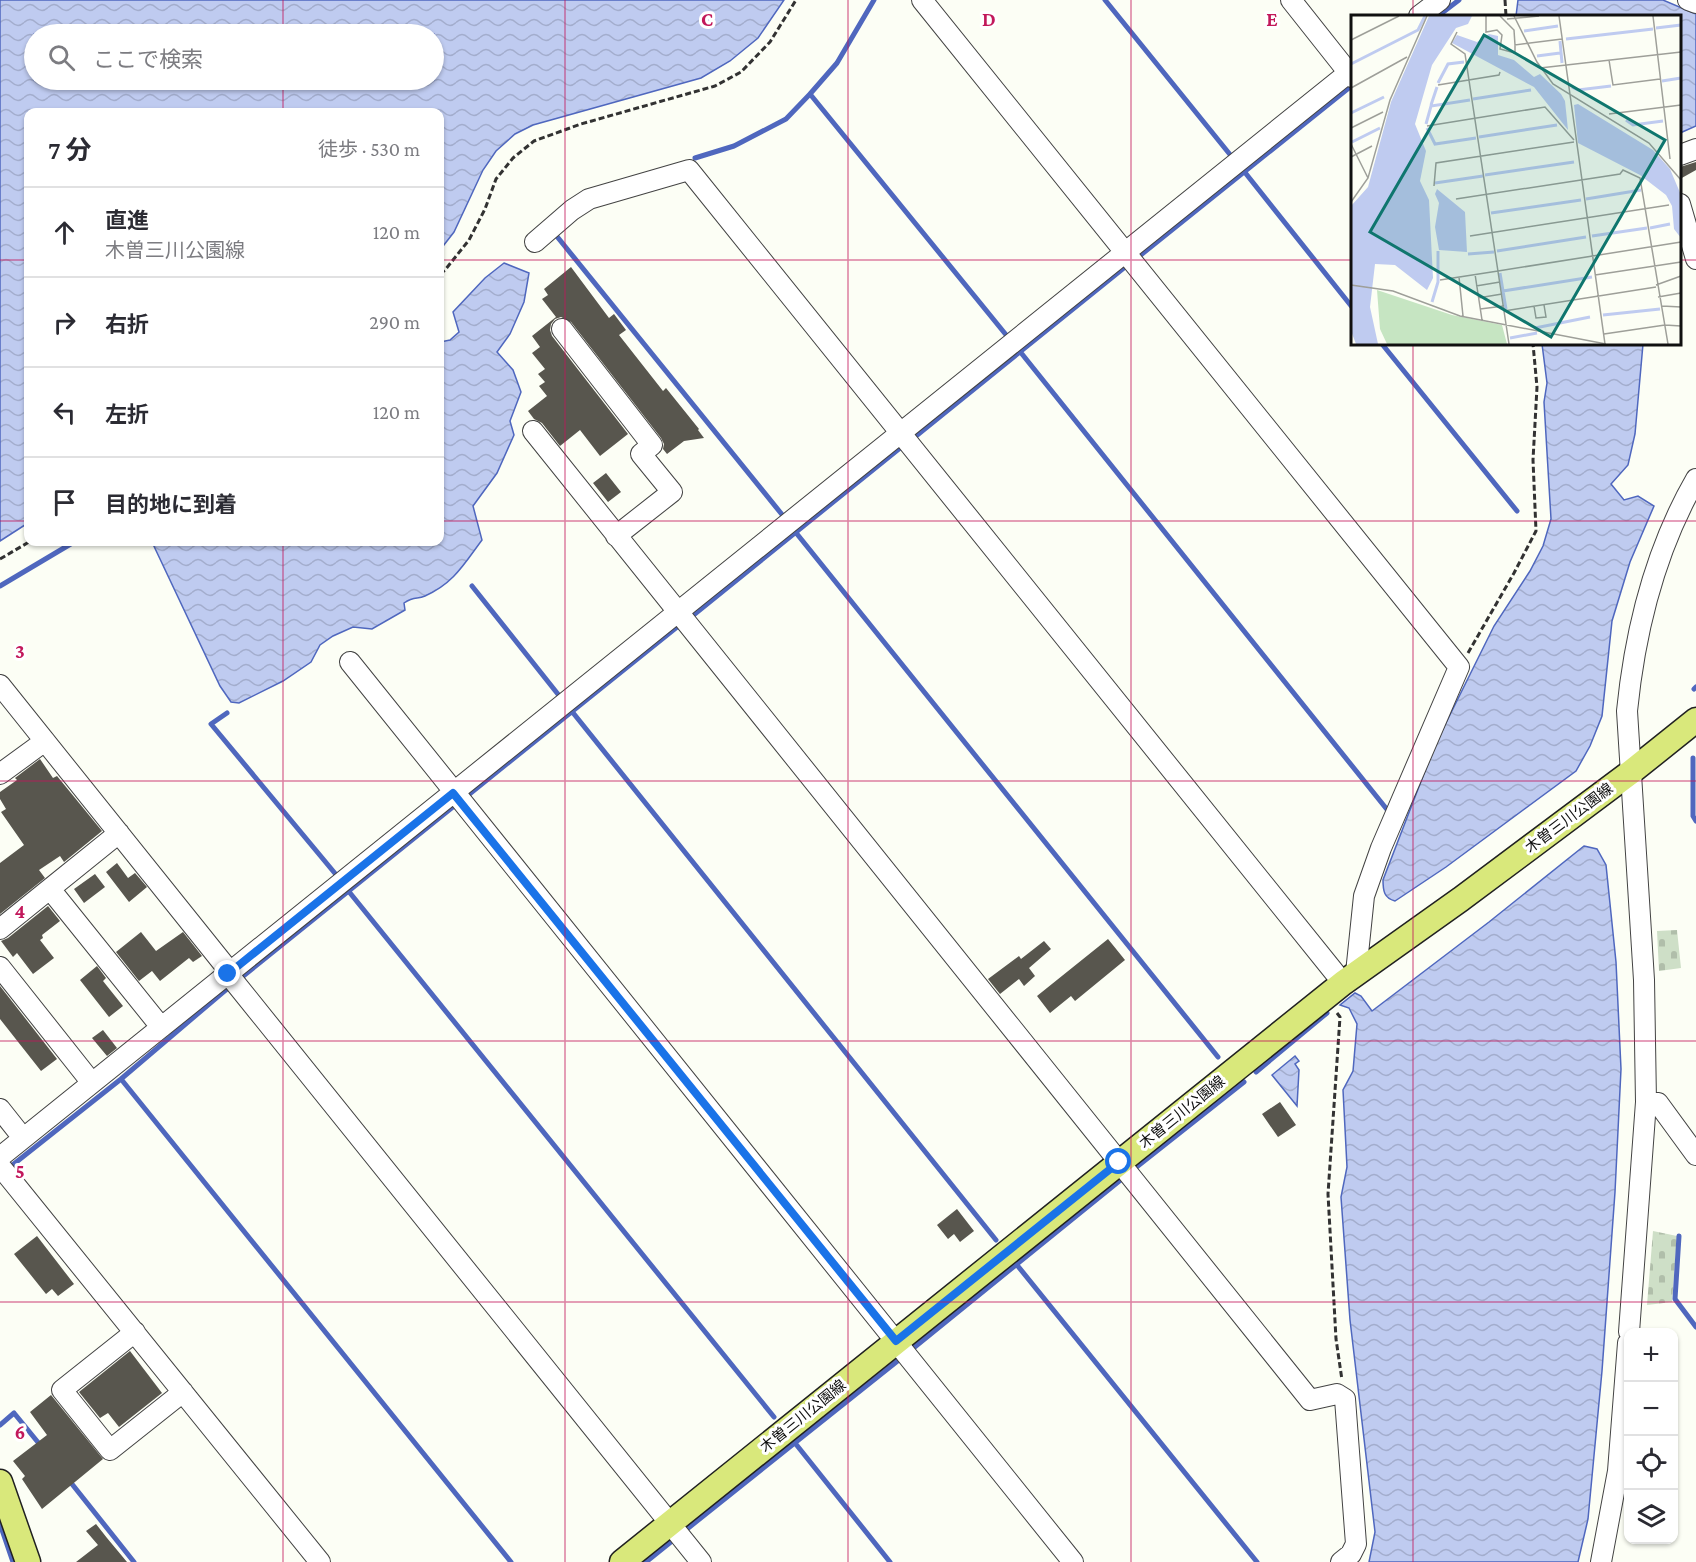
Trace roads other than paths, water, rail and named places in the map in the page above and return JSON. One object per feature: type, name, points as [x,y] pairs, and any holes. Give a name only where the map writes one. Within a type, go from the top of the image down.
[{"type":"main road","name":"木曽三川公園線","points":[[622,1562],[1342,984],[1461,899],[1631,772],[1696,720]]},
{"type":"main road","points":[[0,1482],[28,1562]]},
{"type":"street","points":[[922,0],[1459,667],[1381,849],[1364,896],[1342,984]]},
{"type":"street","points":[[0,1156],[1351,73],[1291,0]]},
{"type":"street","points":[[1420,15],[1440,0]]},
{"type":"street","points":[[1688,0],[1696,3]]},
{"type":"street","points":[[1681,155],[1696,149]]},
{"type":"street","points":[[535,242],[572,210],[589,200],[689,170],[1342,984]]},
{"type":"street","points":[[1681,207],[1696,259]]},
{"type":"street","points":[[562,329],[652,445],[641,453],[672,492],[616,536]]},
{"type":"street","points":[[533,431],[1310,1400],[1337,1394],[1345,1399],[1356,1544],[1351,1554],[1341,1562]]},
{"type":"street","points":[[1629,1328],[1646,1102],[1644,980],[1627,711],[1639,626],[1671,529],[1694,487]]},
{"type":"street","points":[[350,662],[1073,1562]]},
{"type":"street","points":[[0,685],[701,1562]]},
{"type":"street","points":[[0,774],[45,741]]},
{"type":"street","points":[[0,929],[119,833]]},
{"type":"street","points":[[50,889],[161,1027]]},
{"type":"street","points":[[0,967],[92,1083]]},
{"type":"street","points":[[1646,1102],[1658,1103],[1696,1155]]},
{"type":"street","points":[[0,1109],[23,1138]]},
{"type":"street","points":[[0,1166],[320,1562]]},
{"type":"street","points":[[135,1332],[62,1390],[110,1450],[183,1392]]},
{"type":"street","points":[[1601,1562],[1618,1471],[1626,1382]]},
{"type":"water","points":[[0,0],[784,0],[758,38],[730,61],[701,78],[533,125],[515,134],[496,151],[483,170],[454,232],[444,245],[444,108],[24,108],[24,526],[0,541]]},
{"type":"water","points":[[1518,0],[1663,0],[1696,14],[1696,126],[1681,133],[1681,15],[1516,15]]},
{"type":"water","points":[[504,263],[529,273],[524,302],[510,334],[497,352],[513,370],[521,392],[510,421],[514,435],[497,473],[473,506],[482,540],[458,572],[435,591],[404,603],[405,610],[372,629],[353,627],[333,636],[320,645],[311,662],[283,681],[239,703],[231,702],[220,686],[154,546],[444,546],[444,341],[450,340],[459,332],[453,312],[485,278]]},
{"type":"water","points":[[1542,345],[1643,345],[1635,434],[1628,465],[1611,484],[1624,500],[1638,496],[1654,506],[1630,562],[1612,621],[1602,716],[1590,746],[1576,771],[1446,867],[1395,901],[1385,894],[1383,880],[1435,745],[1494,626],[1530,571],[1543,546],[1551,519],[1544,402],[1547,383]]},
{"type":"water","points":[[1584,846],[1597,849],[1606,865],[1616,962],[1621,1069],[1602,1371],[1588,1519],[1578,1562],[1369,1562],[1375,1532],[1350,1320],[1341,1197],[1347,1167],[1343,1090],[1353,1071],[1357,1024],[1349,1008],[1340,1005],[1355,993],[1361,996],[1372,1011]]},
{"type":"water","points":[[1295,1056],[1299,1061],[1295,1064],[1299,1070],[1297,1106],[1272,1075]]},
{"type":"waterway","points":[[874,0],[837,63],[810,94],[1007,336]]},
{"type":"waterway","points":[[1105,0],[1232,157]]},
{"type":"waterway","points":[[1439,15],[1459,0]]},
{"type":"waterway","points":[[1137,258],[1350,87]]},
{"type":"waterway","points":[[695,158],[734,146],[786,119],[810,94]]},
{"type":"waterway","points":[[1243,170],[1351,306]]},
{"type":"waterway","points":[[555,234],[784,517]]},
{"type":"waterway","points":[[916,436],[1125,267]]},
{"type":"waterway","points":[[1383,345],[1517,511]]},
{"type":"waterway","points":[[1018,349],[1389,812]]},
{"type":"waterway","points":[[691,617],[900,448]]},
{"type":"waterway","points":[[793,529],[1218,1057]]},
{"type":"waterway","points":[[0,586],[67,546]]},
{"type":"waterway","points":[[472,586],[561,698]]},
{"type":"waterway","points":[[467,796],[677,627]]},
{"type":"waterway","points":[[570,709],[996,1240]]},
{"type":"waterway","points":[[227,713],[211,724],[338,877]]},
{"type":"waterway","points":[[1693,758],[1693,816],[1696,821]]},
{"type":"waterway","points":[[242,977],[454,806]]},
{"type":"waterway","points":[[346,888],[774,1417]]},
{"type":"waterway","points":[[10,1167],[121,1079],[228,988]]},
{"type":"waterway","points":[[1256,1072],[1327,1013]]},
{"type":"waterway","points":[[121,1079],[511,1562]]},
{"type":"waterway","points":[[1134,1169],[1244,1082]]},
{"type":"waterway","points":[[911,1350],[1123,1178]]},
{"type":"waterway","points":[[1679,1236],[1675,1299],[1696,1327]]},
{"type":"waterway","points":[[1017,1265],[1257,1562]]},
{"type":"waterway","points":[[687,1529],[900,1359]]},
{"type":"waterway","points":[[0,1425],[14,1413],[41,1446]]},
{"type":"waterway","points":[[795,1443],[890,1562]]},
{"type":"waterway","points":[[68,1479],[134,1562]]},
{"type":"waterway","points":[[0,1524],[13,1562]]},
{"type":"waterway","points":[[646,1562],[672,1541]]}]
